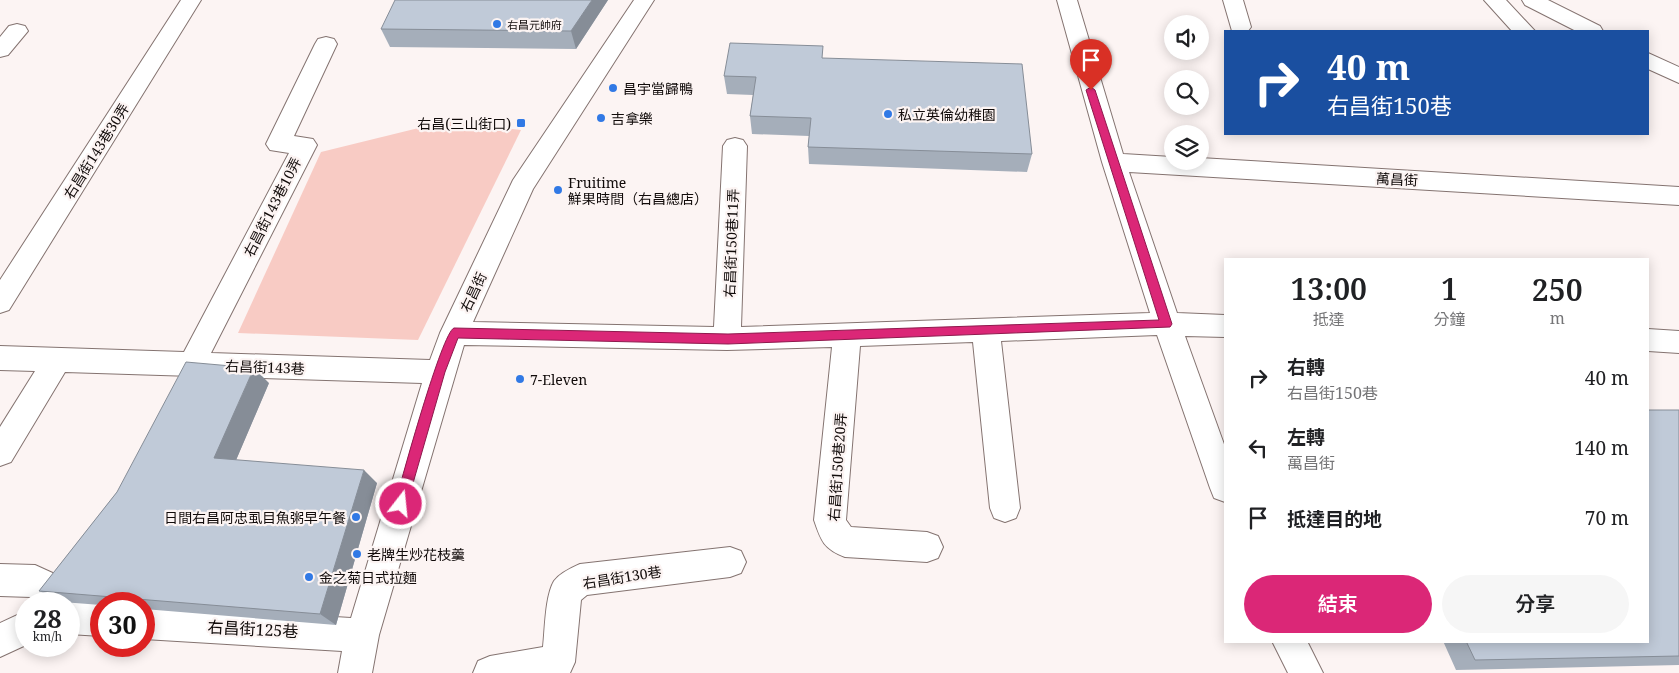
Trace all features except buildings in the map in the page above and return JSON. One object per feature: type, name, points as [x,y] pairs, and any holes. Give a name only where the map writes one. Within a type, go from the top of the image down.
[{"type":"street","name":"右昌街143巷30弄","points":[[0,302],[191,0]]},
{"type":"street","name":"右昌街","points":[[355,673],[362,636],[440,372],[454,333],[522,186],[644,0]]},
{"type":"street","points":[[1067,0],[1091,90],[1166,324],[1224,485]]},
{"type":"street","points":[[1233,0],[1240,27]]},
{"type":"street","points":[[1494,0],[1523,30]]},
{"type":"street","points":[[1532,0],[1590,30]]},
{"type":"street","points":[[0,50],[17,31]]},
{"type":"street","name":"右昌街143巷10弄","points":[[191,365],[305,145],[278,144],[326,44]]},
{"type":"street","points":[[1649,61],[1679,76]]},
{"type":"street","name":"右昌街150巷11弄","points":[[728,339],[735,146]]},
{"type":"street","name":"萬昌街","points":[[1114,162],[1679,196]]},
{"type":"street","points":[[454,333],[728,339],[1166,324],[1224,326]]},
{"type":"street","points":[[986,330],[1005,508]]},
{"type":"street","name":"右昌街150巷20弄","points":[[847,335],[830,520],[834,533],[845,542],[927,547]]},
{"type":"street","points":[[1649,340],[1679,342]]},
{"type":"street","name":"右昌街143巷","points":[[0,358],[440,372]]},
{"type":"street","points":[[0,453],[57,360]]},
{"type":"street","name":"右昌街130巷","points":[[490,673],[558,662],[566,592],[580,580],[730,562]]},
{"type":"street","points":[[0,580],[35,581],[46,586],[47,592]]},
{"type":"street","name":"右昌街125巷","points":[[155,623],[362,636]]},
{"type":"street","points":[[0,640],[15,633]]},
{"type":"street","points":[[1290,643],[1306,673]]},
{"type":"shaded area","points":[[447,121],[521,130],[418,340],[238,333],[321,152]]},
{"type":"place","name":"右昌元帥府","points":[[497,24]]},
{"type":"place","name":"昌宇當歸鴨","points":[[613,88]]},
{"type":"place","name":"私立英倫幼稚園","points":[[888,114]]},
{"type":"place","name":"吉拿樂","points":[[601,118]]},
{"type":"place","name":"右昌(三山街口)","points":[[521,123]]},
{"type":"place","name":"Fruitime 鮮果時間（右昌總店）","points":[[558,190]]},
{"type":"place","name":"7-Eleven","points":[[520,379]]},
{"type":"place","name":"日間右昌阿忠虱目魚粥早午餐","points":[[356,517]]},
{"type":"place","name":"老牌生炒花枝羹","points":[[357,554]]},
{"type":"place","name":"金之菊日式拉麵","points":[[309,577]]},
{"type":"route","points":[[401,504],[440,372],[454,333],[728,339],[1166,324],[1091,90]]}]
